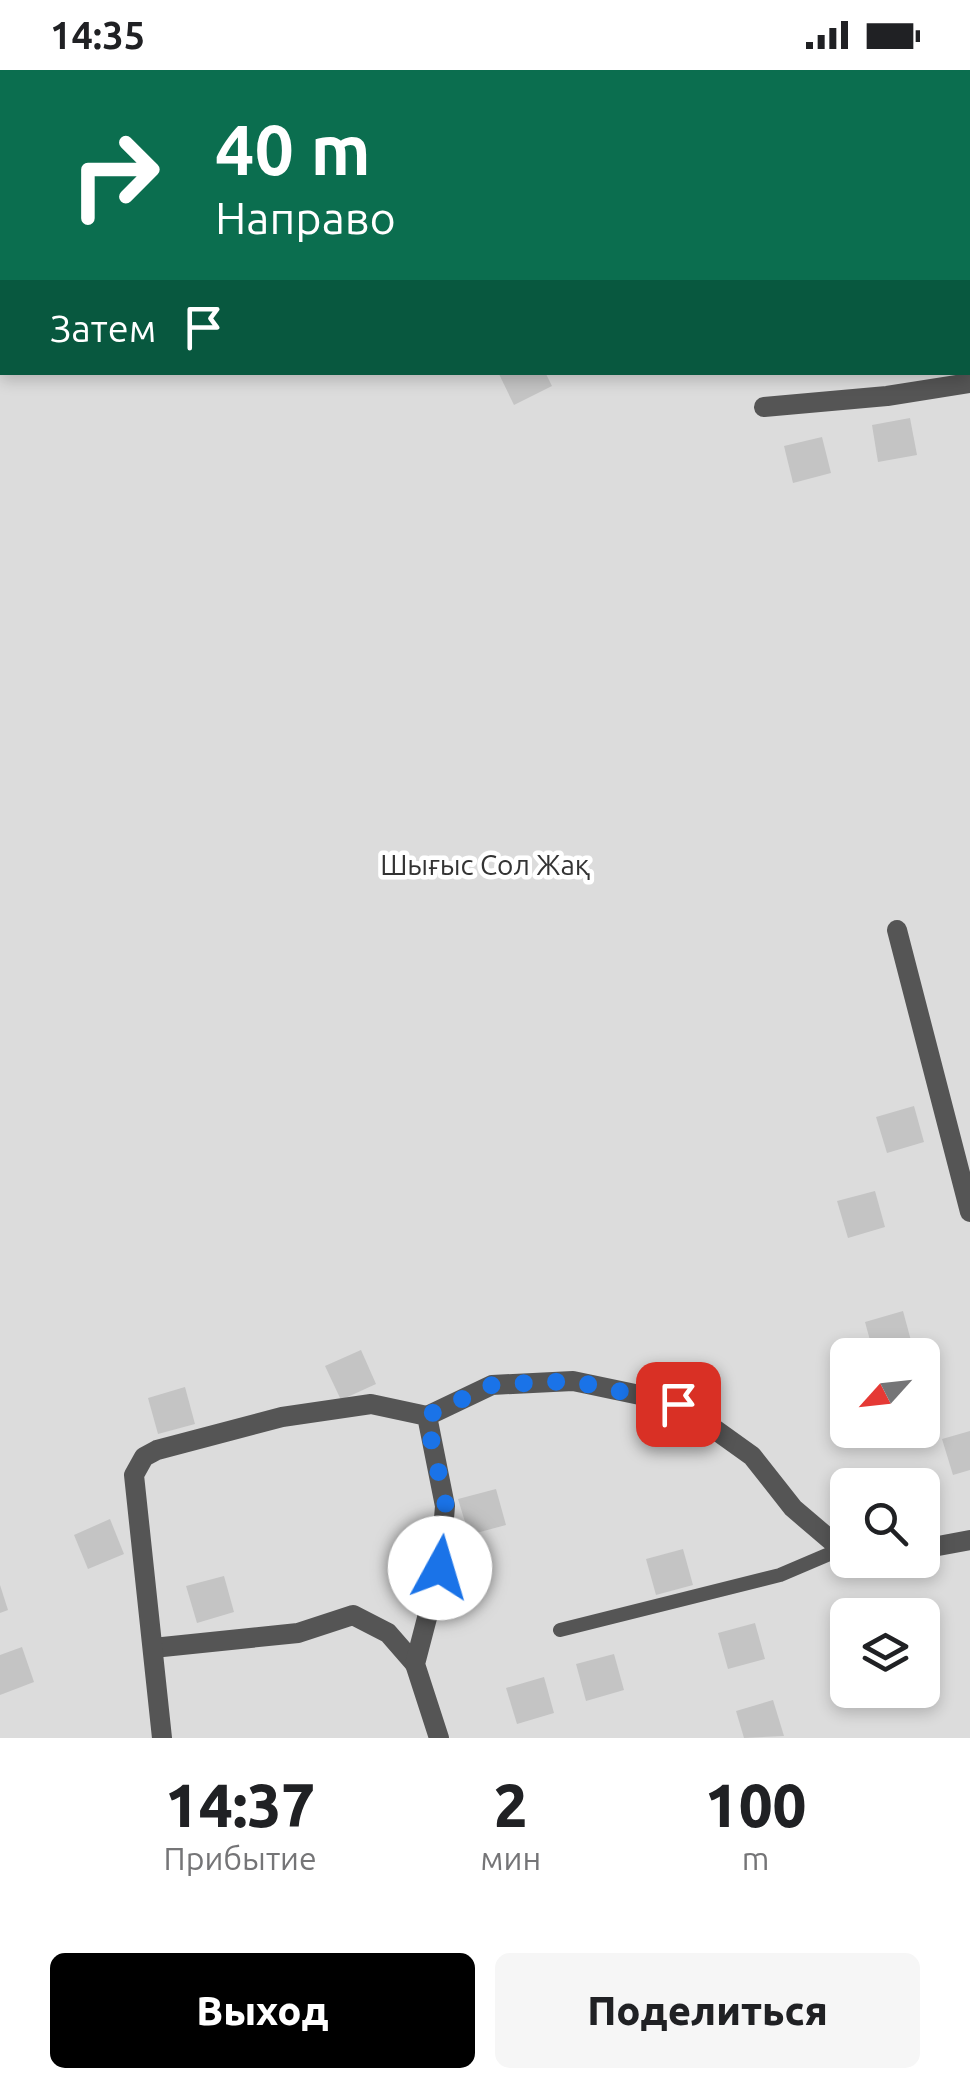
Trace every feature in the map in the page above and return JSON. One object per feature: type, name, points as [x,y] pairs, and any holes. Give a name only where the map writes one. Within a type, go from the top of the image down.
[{"type":"street","points":[[764,406],[887,396],[970,383]]},
{"type":"street","points":[[897,930],[970,1212]]},
{"type":"street","points":[[162,1738],[134,1475],[144,1457],[157,1450],[282,1417],[371,1404],[426,1416],[492,1385],[573,1381],[678,1404],[752,1456],[793,1508],[830,1538]]},
{"type":"street","points":[[414,1664],[440,1568],[446,1506],[426,1416]]},
{"type":"street","points":[[940,1546],[970,1540]]},
{"type":"street","points":[[154,1648],[298,1632],[352,1615],[388,1633],[414,1664],[439,1738]]},
{"type":"lane","points":[[560,1630],[780,1575],[830,1555]]},
{"type":"green space","name":"Шығыс Сол Жақ","points":[[0,375],[970,375],[970,1738],[0,1738]]},
{"type":"building","points":[[499,375],[546,375],[552,386],[514,405]]},
{"type":"building","points":[[910,418],[917,455],[878,462],[872,425]]},
{"type":"building","points":[[822,437],[831,473],[793,483],[784,446]]},
{"type":"building","points":[[914,1106],[924,1142],[887,1153],[876,1117]]},
{"type":"building","points":[[875,1191],[885,1227],[848,1238],[837,1201]]},
{"type":"building","points":[[903,1311],[910,1338],[869,1338],[865,1322]]},
{"type":"building","points":[[361,1350],[376,1384],[341,1400],[325,1366]]},
{"type":"building","points":[[185,1387],[195,1424],[158,1434],[148,1398]]},
{"type":"building","points":[[970,1431],[970,1470],[953,1475],[942,1439]]},
{"type":"building","points":[[496,1489],[506,1525],[469,1535],[458,1499]]},
{"type":"building","points":[[110,1519],[124,1554],[88,1569],[74,1535]]},
{"type":"building","points":[[683,1549],[693,1585],[656,1595],[646,1559]]},
{"type":"building","points":[[224,1576],[234,1612],[197,1623],[186,1586]]},
{"type":"building","points":[[0,1585],[8,1610],[0,1613]]},
{"type":"building","points":[[755,1623],[765,1659],[728,1669],[718,1633]]},
{"type":"building","points":[[22,1647],[34,1682],[0,1695],[0,1655]]},
{"type":"building","points":[[614,1654],[624,1690],[586,1701],[576,1664]]},
{"type":"building","points":[[544,1677],[554,1713],[517,1724],[506,1688]]},
{"type":"building","points":[[773,1700],[784,1736],[744,1738],[736,1711]]},
{"type":"route","points":[[440,1568],[446,1506],[426,1416],[492,1385],[546,1382],[573,1381],[678,1404]]}]
